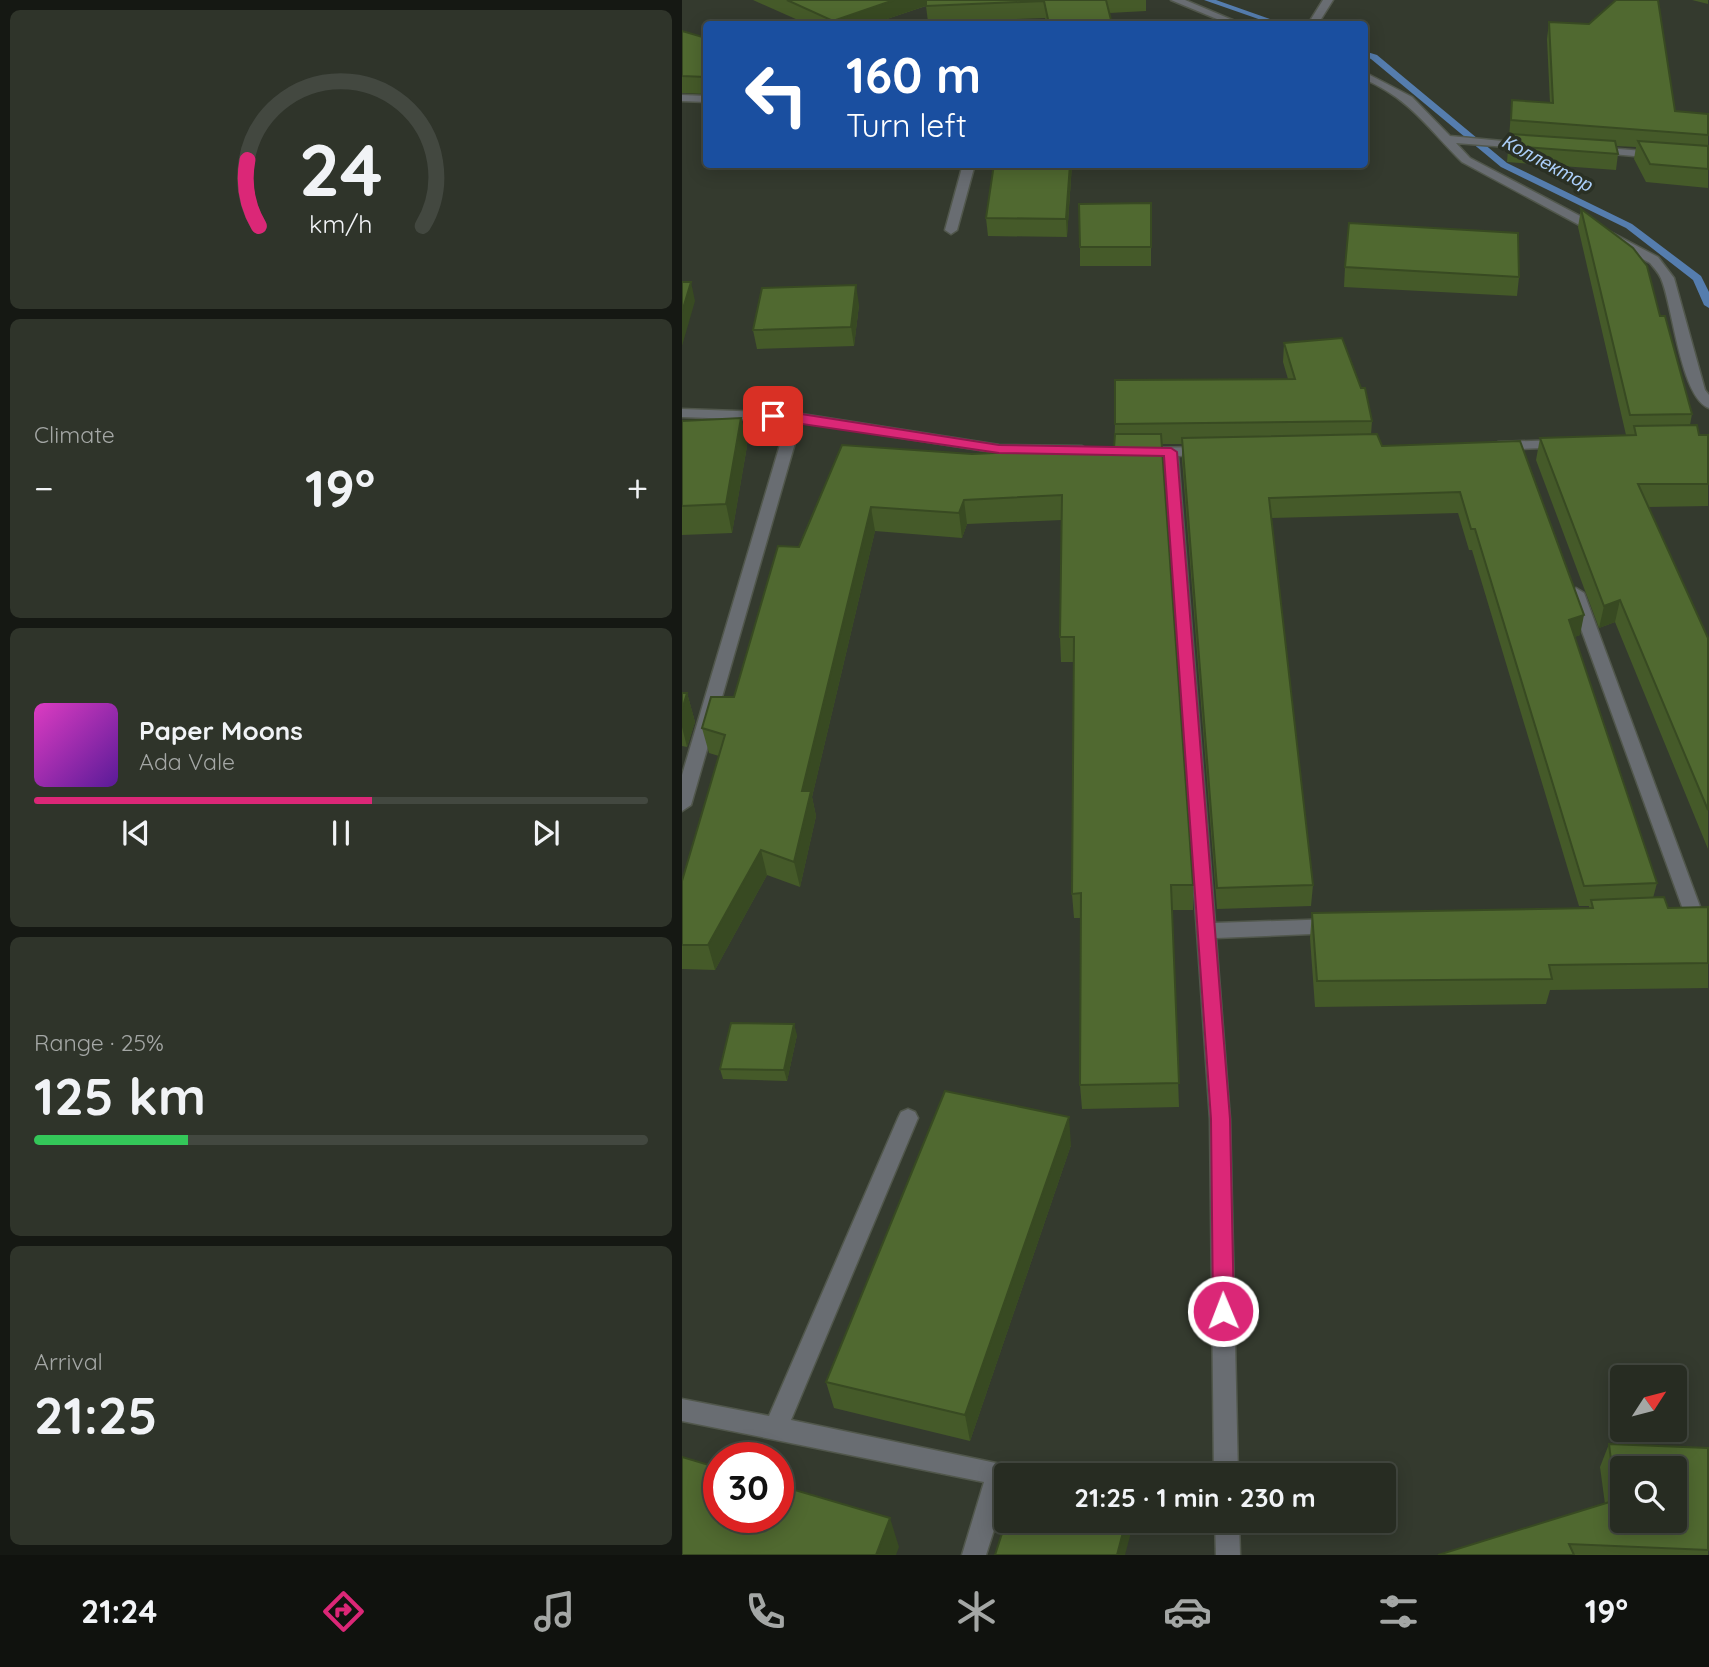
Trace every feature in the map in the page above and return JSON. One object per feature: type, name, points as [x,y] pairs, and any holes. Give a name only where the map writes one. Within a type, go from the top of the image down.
[{"type":"street","points":[[1176,0],[1229,21]]},
{"type":"street","points":[[1315,21],[1328,0]]},
{"type":"street","points":[[1368,77],[1381,82],[1428,117],[1444,139],[1466,160],[1654,260],[1668,278],[1698,391],[1709,404]]},
{"type":"street","points":[[1368,83],[1381,82]]},
{"type":"street","points":[[682,98],[703,99]]},
{"type":"street","points":[[1444,139],[1549,147]]},
{"type":"street","points":[[1576,149],[1668,156]]},
{"type":"street","points":[[950,230],[969,168]]},
{"type":"street","points":[[682,413],[795,416],[999,449],[1092,451]]},
{"type":"street","points":[[682,804],[795,416]]},
{"type":"street","points":[[1483,446],[1523,452],[1575,444]]},
{"type":"street","points":[[1131,452],[1226,451]]},
{"type":"street","points":[[1171,452],[1204,931],[1220,1119],[1226,1463]]},
{"type":"street","points":[[1569,575],[1693,912]]},
{"type":"street","points":[[1204,931],[1358,925]]},
{"type":"street","points":[[775,1430],[908,1118]]},
{"type":"street","points":[[682,1410],[994,1473]]},
{"type":"street","points":[[974,1555],[994,1498]]},
{"type":"street","points":[[1227,1533],[1228,1555]]},
{"type":"building","points":[[787,0],[894,0],[833,21]]},
{"type":"building","points":[[926,0],[1106,0],[1111,21],[1048,21],[1044,1],[926,6]]},
{"type":"building","points":[[1616,0],[1658,0],[1675,111],[1708,114],[1708,135],[1511,120],[1512,100],[1553,103],[1549,22],[1589,24]]},
{"type":"building","points":[[682,31],[703,37],[703,77],[682,76]]},
{"type":"building","points":[[1510,134],[1615,141],[1618,154],[1509,146]]},
{"type":"building","points":[[1638,141],[1708,146],[1708,169],[1650,164]]},
{"type":"building","points":[[993,168],[1070,168],[1066,219],[986,218]]},
{"type":"building","points":[[1151,203],[1151,247],[1080,247],[1079,204]]},
{"type":"building","points":[[1581,209],[1633,248],[1647,266],[1660,316],[1665,316],[1692,414],[1630,415]]},
{"type":"building","points":[[1349,223],[1518,233],[1519,277],[1345,267]]},
{"type":"building","points":[[682,282],[691,282],[682,312]]},
{"type":"building","points":[[856,285],[851,327],[753,330],[762,288]]},
{"type":"building","points":[[1342,338],[1361,388],[1365,388],[1372,421],[1115,424],[1115,380],[1295,379],[1284,343]]},
{"type":"building","points":[[741,418],[726,504],[682,506],[682,421]]},
{"type":"building","points":[[1697,425],[1699,435],[1708,435],[1708,484],[1638,484],[1708,638],[1708,810],[1620,600],[1604,606],[1540,438],[1636,435],[1634,426]]},
{"type":"building","points":[[1115,434],[1161,434],[1193,885],[1171,885],[1179,1083],[1080,1085],[1081,893],[1072,894],[1074,637],[1060,637],[1062,495],[964,500],[959,513],[871,507],[802,791],[811,791],[794,862],[761,850],[708,945],[682,945],[682,881],[725,735],[702,728],[711,697],[734,697],[778,546],[799,547],[842,445],[972,454],[1114,448]]},
{"type":"building","points":[[1377,434],[1382,446],[1520,441],[1584,615],[1569,620],[1657,883],[1584,886],[1475,529],[1471,529],[1460,492],[1269,498],[1313,885],[1217,888],[1182,438]]},
{"type":"building","points":[[682,693],[687,693],[682,710]]},
{"type":"building","points":[[1664,897],[1668,908],[1708,907],[1708,963],[1549,965],[1552,979],[1317,981],[1312,913],[1593,908],[1591,900]]},
{"type":"building","points":[[731,1023],[794,1024],[784,1070],[720,1069]]},
{"type":"building","points":[[945,1091],[1069,1117],[965,1415],[826,1382]]},
{"type":"building","points":[[1609,1444],[1708,1448],[1708,1550],[1569,1544],[1574,1555],[1438,1555],[1610,1502],[1610,1533],[1687,1533],[1687,1456],[1610,1456]]},
{"type":"building","points":[[682,1457],[703,1463],[703,1533],[794,1533],[794,1490],[890,1518],[876,1555],[682,1555]]},
{"type":"building","points":[[1002,1533],[1123,1533],[1117,1555],[995,1555]]},
{"type":"waterway","name":"Коллектор","points":[[1208,0],[1271,21]]},
{"type":"waterway","name":"Коллектор","points":[[1368,55],[1504,165],[1629,226],[1697,278],[1709,305]]},
{"type":"route","points":[[773,416],[795,416],[999,449],[1171,452],[1204,931],[1220,1119],[1223,1311]]}]
